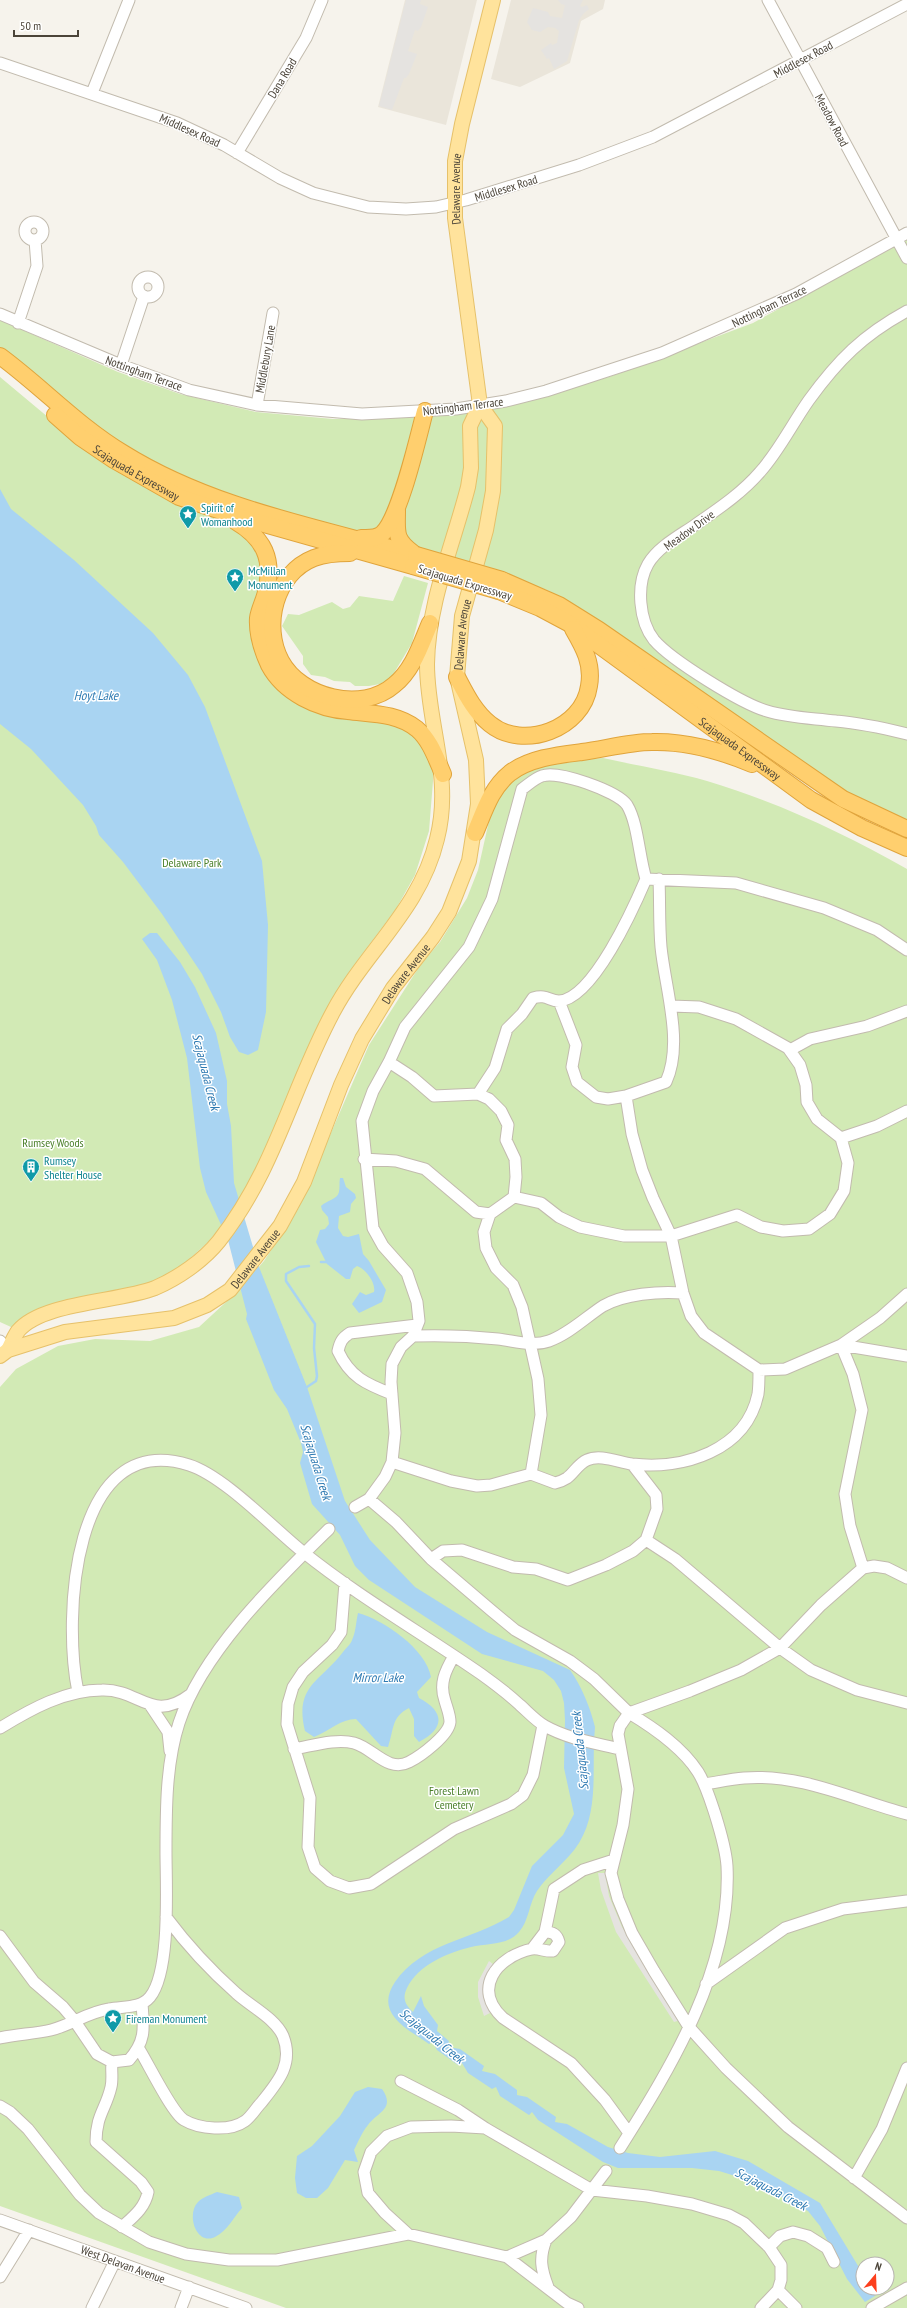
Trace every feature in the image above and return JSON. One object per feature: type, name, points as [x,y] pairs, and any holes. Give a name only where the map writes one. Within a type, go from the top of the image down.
[{"type":"highway","name":"Scajaquada Expressway","points":[[0,356],[108,443],[157,473],[217,498],[355,538],[414,561],[500,585],[559,605],[599,630],[843,799],[907,829]]},
{"type":"highway","name":"Scajaquada Expressway","points":[[0,369],[80,437],[114,460],[179,497],[218,510],[373,555],[414,561]]},
{"type":"highway","points":[[355,538],[379,536],[386,528],[397,507],[426,411]]},
{"type":"highway","points":[[397,507],[397,536],[414,561]]},
{"type":"highway","points":[[218,510],[251,530],[260,542],[266,554],[269,567],[269,579],[258,617],[258,627],[264,653],[276,676],[287,687],[316,704],[347,711],[379,714],[407,723],[418,730],[429,743],[442,774]]},
{"type":"highway","points":[[373,555],[342,554],[313,558],[298,567],[285,581],[272,614],[271,630],[275,647],[281,662],[290,672],[309,688],[343,700],[362,700],[379,694],[394,685],[405,672],[418,652],[430,623]]},
{"type":"highway","name":"Scajaquada Expressway","points":[[500,585],[570,624],[789,784],[836,814],[907,848]]},
{"type":"highway","points":[[457,677],[472,704],[491,725],[517,735],[528,736],[554,730],[564,725],[580,708],[589,688],[588,657],[570,624]]},
{"type":"highway","points":[[475,833],[490,798],[500,782],[510,773],[530,762],[564,754],[651,742],[677,744],[730,754],[789,784]]},
{"type":"main road","name":"Delaware Avenue","points":[[3,1349],[65,1332],[174,1318],[201,1308],[230,1290],[265,1248],[280,1226],[304,1182],[341,1085],[362,1039],[393,988],[432,937],[448,912],[469,861],[475,833],[478,804],[476,760],[457,677],[462,616],[481,550],[493,491],[494,426],[480,405],[454,203],[455,161],[460,132],[493,0]]},
{"type":"main road","name":"Delaware Avenue","points":[[3,1349],[19,1331],[34,1320],[52,1312],[154,1288],[188,1269],[217,1243],[250,1197],[279,1139],[318,1041],[334,1010],[356,975],[416,893],[429,867],[438,838],[442,810],[442,774],[430,704],[427,667],[430,623],[468,487],[471,468],[470,426],[480,405]]},
{"type":"street","points":[[92,93],[129,0]]},
{"type":"street","name":"Dana Road","points":[[237,153],[306,38],[322,0]]},
{"type":"street","name":"Meadow Road","points":[[768,0],[906,259]]},
{"type":"street","name":"Middlesex Road","points":[[0,62],[177,123],[237,153],[296,186],[346,203],[383,208],[406,209],[436,207],[454,203],[579,166],[653,137],[907,4]]},
{"type":"street","name":"Nottingham Terrace","points":[[0,314],[18,323],[121,365],[189,390],[257,405],[334,413],[426,411],[480,405],[546,391],[662,353],[796,294],[907,233]]},
{"type":"street","points":[[18,323],[37,266],[35,240]]},
{"type":"street","points":[[121,365],[144,296]]},
{"type":"street","name":"Meadow Drive","points":[[907,311],[857,343],[834,368],[760,472],[727,503],[666,545],[654,557],[647,566],[640,595],[647,629],[662,648],[744,702],[766,711],[794,718],[872,726],[907,734]]},
{"type":"street","name":"Middlebury Lane","points":[[257,405],[273,313]]},
{"type":"street","points":[[355,1507],[369,1499],[386,1478],[392,1462],[395,1433],[392,1394],[392,1364],[401,1347],[415,1331],[417,1302],[407,1273],[383,1246],[373,1228],[364,1159],[362,1121],[373,1091],[390,1062],[405,1027],[469,947],[492,899],[522,789],[542,775],[574,778],[603,789],[626,804],[637,834],[640,861],[646,879],[636,903],[614,945],[590,980],[576,995],[559,1001],[542,996],[533,998],[522,1014],[507,1029],[495,1068],[478,1094]]},
{"type":"street","points":[[646,879],[736,883],[824,908],[877,930],[907,950]]},
{"type":"street","points":[[559,1001],[576,1045],[572,1067],[576,1082],[596,1097],[608,1099],[626,1096],[666,1082],[673,1067],[671,1006],[661,947],[659,879]]},
{"type":"street","points":[[531,1474],[541,1415],[531,1344],[522,1307],[513,1285],[496,1268],[486,1248],[484,1232],[490,1214],[514,1197],[541,1203],[559,1217],[580,1227],[624,1236],[671,1236],[737,1216],[761,1227],[783,1232],[809,1229],[830,1214],[844,1191],[848,1163],[841,1138],[817,1119],[807,1102],[806,1085],[800,1065],[790,1050],[736,1019],[699,1007],[671,1006]]},
{"type":"street","points":[[790,1050],[810,1039],[867,1026],[907,1012]]},
{"type":"street","points":[[390,1062],[412,1077],[434,1096],[478,1094],[489,1099],[502,1111],[508,1125],[506,1140],[515,1159],[516,1177],[514,1197]]},
{"type":"street","points":[[626,1096],[632,1134],[642,1170],[671,1236],[683,1293],[691,1316],[704,1333],[759,1370],[785,1369],[841,1345],[880,1318],[907,1294]]},
{"type":"street","points":[[841,1138],[877,1126],[907,1110]]},
{"type":"street","points":[[364,1159],[396,1161],[425,1169],[476,1212],[490,1214]]},
{"type":"street","points":[[392,1394],[364,1383],[345,1366],[338,1351],[343,1337],[350,1333],[415,1331],[531,1344],[550,1341],[604,1306],[637,1295],[665,1291],[683,1293]]},
{"type":"street","points":[[841,1345],[907,1356]]},
{"type":"street","points":[[841,1345],[853,1374],[862,1410],[845,1494],[850,1526],[863,1568]]},
{"type":"street","points":[[392,1462],[451,1481],[477,1486],[491,1485],[531,1474],[555,1483],[567,1478],[577,1467],[587,1460],[608,1459],[632,1464],[674,1464],[702,1458],[730,1441],[748,1420],[758,1395],[759,1370]]},
{"type":"street","points":[[78,1692],[73,1670],[72,1603],[77,1567],[86,1528],[99,1497],[117,1475],[139,1463],[164,1461],[189,1465],[214,1477],[304,1553],[345,1583],[504,1690],[543,1725],[562,1734],[620,1749]]},
{"type":"street","points":[[432,1559],[443,1551],[462,1550],[513,1567],[536,1569],[568,1580],[606,1565],[633,1551],[646,1540],[657,1509],[656,1495],[632,1464]]},
{"type":"street","points":[[369,1499],[396,1522],[432,1559],[515,1630],[570,1661],[594,1679],[630,1713],[654,1729],[676,1748],[697,1770],[705,1784],[718,1823],[727,1865],[726,1910],[706,1984],[689,2027],[674,2058],[620,2148]]},
{"type":"street","points":[[0,2038],[52,2030],[74,2020],[108,2009],[142,2004],[151,1996],[157,1983],[164,1945],[166,1917],[167,1801],[171,1760],[179,1723],[192,1694],[223,1643],[304,1553],[329,1529]]},
{"type":"street","points":[[646,1540],[675,1559],[780,1648],[811,1670],[850,1687],[907,1703]]},
{"type":"street","points":[[907,1578],[887,1568],[874,1566],[863,1568],[821,1605],[780,1648],[741,1670],[630,1713],[620,1726],[618,1734],[628,1789],[623,1825],[611,1873],[618,1899],[632,1933],[689,2027],[726,2068],[788,2127],[907,2218]]},
{"type":"street","points":[[345,1583],[340,1632],[332,1644],[303,1672],[293,1687],[290,1698],[287,1724],[310,1798],[308,1848],[316,1868],[330,1881],[349,1888],[372,1884],[454,1829],[511,1804],[524,1795],[533,1775],[543,1725]]},
{"type":"street","points":[[294,1750],[339,1742],[353,1743],[364,1747],[389,1763],[409,1762],[440,1739],[446,1733],[450,1724],[443,1694],[443,1680],[454,1656]]},
{"type":"street","points":[[0,1728],[50,1702],[78,1692],[104,1690],[127,1695],[150,1705],[162,1706],[178,1704],[192,1694]]},
{"type":"street","points":[[150,1705],[168,1732],[171,1760]]},
{"type":"street","points":[[705,1784],[745,1778],[789,1780],[841,1793],[907,1814]]},
{"type":"street","points":[[532,1949],[545,1932],[554,1889],[583,1870],[614,1860]]},
{"type":"street","points":[[706,1984],[785,1928],[843,1909],[907,1901]]},
{"type":"street","points":[[139,2049],[173,2110],[183,2120],[196,2126],[228,2126],[246,2121],[280,2080],[286,2066],[287,2050],[282,2034],[273,2023],[237,1995],[204,1963],[166,1917]]},
{"type":"street","points":[[545,1932],[552,1932],[558,1938],[559,1942],[555,1950],[551,1952],[532,1949],[508,1958],[492,1975],[488,1988],[488,1996],[494,2009],[504,2018],[572,2063],[600,2094],[629,2133]]},
{"type":"street","points":[[0,1936],[34,1982],[74,2020],[97,2054],[112,2062],[129,2060],[139,2049],[144,2029],[142,2004]]},
{"type":"street","points":[[112,2062],[111,2087],[96,2127],[96,2142],[141,2182],[148,2192],[141,2209],[122,2227]]},
{"type":"street","points":[[854,2178],[882,2129],[907,2068]]},
{"type":"street","points":[[401,2081],[458,2110],[485,2128],[592,2190],[648,2196],[692,2204],[729,2216],[744,2223],[769,2246],[781,2264],[781,2280],[778,2290],[761,2308]]},
{"type":"street","points":[[0,2106],[10,2112],[28,2129],[80,2195],[99,2213],[149,2242],[186,2254],[229,2260],[277,2260],[408,2234],[507,2257],[567,2303],[578,2308]]},
{"type":"street","points":[[408,2234],[384,2213],[368,2193],[364,2172],[371,2152],[387,2136],[411,2127],[451,2126],[485,2128]]},
{"type":"street","points":[[507,2257],[546,2240],[571,2218],[606,2171]]},
{"type":"street","name":"West Delavan Avenue","points":[[0,2220],[246,2308]]},
{"type":"street","points":[[0,2277],[29,2230]]},
{"type":"street","points":[[769,2246],[780,2236],[793,2232],[808,2236],[827,2248],[834,2262]]},
{"type":"street","points":[[546,2240],[541,2252],[541,2270],[549,2289]]},
{"type":"street","points":[[92,2308],[115,2261]]},
{"type":"street","points":[[181,2308],[189,2288]]},
{"type":"street","points":[[872,2308],[907,2288]]},
{"type":"street","points":[[778,2290],[796,2308]]},
{"type":"shaded area","points":[[405,0],[477,0],[446,125],[378,107]]},
{"type":"shaded area","points":[[406,0],[421,0],[420,4],[428,7],[421,27],[418,31],[415,30],[408,51],[417,54],[409,74],[406,78],[404,78],[392,110],[379,106]]},
{"type":"shaded area","points":[[511,0],[605,0],[603,9],[581,21],[570,63],[520,87],[491,79]]},
{"type":"shaded area","points":[[558,0],[583,0],[580,6],[582,7],[587,5],[589,9],[579,20],[567,61],[554,69],[549,58],[547,59],[541,50],[551,43],[552,45],[557,43],[559,31],[555,28],[548,27],[540,32],[532,30],[527,22],[533,8],[548,12],[550,16],[562,18],[565,5],[561,4]]},
{"type":"shaded area","points":[[598,1873],[605,1873],[609,1896],[622,1927],[681,2020],[674,2022],[616,1932],[601,1890]]},
{"type":"shaded area","points":[[489,1961],[494,1965],[485,1994],[486,2003],[492,2012],[484,2016],[478,1997],[478,1982]]},
{"type":"green space","points":[[907,239],[907,821],[878,809],[840,788],[593,617],[547,590],[244,499],[183,476],[144,457],[107,434],[12,355],[0,347],[0,320],[118,372],[180,394],[256,412],[333,419],[444,416],[518,401],[609,377],[753,323]]},
{"type":"green space","name":"Delaware Park","points":[[0,377],[67,433],[237,525],[261,550],[262,660],[417,734],[433,768],[429,831],[415,875],[396,909],[349,972],[326,1010],[312,1039],[263,1160],[228,1218],[208,1242],[184,1264],[152,1283],[11,1327],[0,1322]]},
{"type":"green space","points":[[404,576],[428,583],[412,643],[391,678],[380,684],[355,686],[350,682],[334,681],[325,677],[311,675],[303,664],[303,656],[282,626],[288,614],[299,615],[332,602],[343,609],[350,607],[359,596],[393,601]]},
{"type":"green space","name":"Forest Lawn Cemetery","points":[[603,758],[681,774],[707,781],[733,789],[810,819],[907,869],[907,2308],[286,2308],[0,2206],[0,1387],[16,1369],[58,1346],[95,1339],[150,1341],[199,1327],[239,1290],[264,1261],[298,1209],[369,1045],[421,964],[440,942],[467,898],[478,870],[491,812],[504,788],[518,776],[535,767],[571,760]]},
{"type":"water","name":"Hoyt Lake","points":[[0,489],[11,509],[74,560],[153,633],[188,675],[205,707],[262,861],[268,925],[266,1012],[258,1050],[248,1055],[239,1052],[230,1037],[221,1012],[202,974],[162,914],[123,862],[99,835],[96,826],[83,805],[31,749],[0,724]]},
{"type":"water","name":"Scajaquada Creek","points":[[150,933],[157,933],[180,962],[195,987],[216,1033],[227,1081],[227,1104],[231,1126],[234,1183],[259,1267],[307,1387],[345,1501],[370,1540],[415,1587],[487,1632],[570,1670],[585,1697],[595,1727],[592,1801],[586,1830],[575,1849],[547,1878],[537,1891],[522,1928],[509,1940],[462,1950],[434,1961],[418,1973],[412,1980],[405,1992],[406,2004],[413,2012],[421,1996],[424,2006],[438,2025],[437,2031],[449,2041],[448,2047],[460,2049],[484,2066],[482,2071],[495,2074],[517,2090],[517,2095],[527,2097],[556,2117],[555,2122],[567,2124],[608,2147],[628,2153],[660,2157],[715,2151],[748,2161],[820,2203],[855,2261],[855,2289],[847,2279],[820,2226],[808,2211],[755,2182],[719,2171],[692,2168],[618,2168],[603,2162],[538,2120],[532,2112],[529,2115],[500,2096],[496,2087],[492,2089],[468,2073],[462,2063],[458,2065],[437,2050],[433,2042],[429,2044],[411,2032],[392,2014],[388,2004],[390,1991],[395,1982],[406,1969],[433,1950],[494,1925],[509,1917],[514,1910],[532,1866],[563,1835],[574,1814],[564,1768],[564,1703],[561,1691],[554,1680],[543,1671],[482,1654],[369,1580],[355,1566],[340,1535],[312,1504],[300,1463],[303,1452],[301,1443],[287,1409],[274,1390],[246,1319],[247,1314],[228,1240],[206,1192],[200,1168],[187,1058],[172,1000],[157,960],[142,939]]},
{"type":"water","points":[[340,1178],[343,1178],[346,1187],[355,1194],[356,1198],[351,1204],[350,1212],[339,1216],[338,1228],[343,1236],[348,1237],[359,1234],[363,1254],[369,1261],[386,1290],[382,1302],[359,1313],[352,1304],[360,1292],[366,1295],[374,1292],[370,1277],[364,1270],[357,1266],[353,1269],[350,1279],[346,1279],[327,1264],[316,1242],[320,1230],[325,1229],[329,1224],[328,1217],[322,1210],[321,1206],[338,1195]]},
{"type":"water","name":"Mirror Lake","points":[[358,1613],[380,1622],[402,1637],[413,1646],[427,1666],[431,1677],[417,1692],[419,1698],[433,1708],[437,1714],[438,1720],[434,1731],[428,1737],[419,1742],[414,1736],[414,1719],[409,1708],[396,1720],[388,1747],[381,1746],[356,1719],[340,1723],[314,1737],[305,1731],[303,1704],[306,1694],[318,1678],[351,1643]]},
{"type":"water","points":[[368,2087],[382,2089],[387,2101],[384,2110],[372,2121],[360,2137],[354,2150],[358,2162],[345,2160],[328,2188],[317,2198],[306,2198],[297,2193],[295,2178],[297,2156],[312,2146],[340,2116],[355,2092]]},
{"type":"water","points":[[217,2192],[239,2197],[242,2208],[220,2234],[208,2239],[198,2233],[193,2221],[193,2214],[198,2202],[204,2197]]},
{"type":"water","points":[[860,2296],[875,2296],[865,2302]]},
{"type":"waterway","points":[[321,1262],[327,1262]]},
{"type":"waterway","points":[[307,1387],[316,1381],[317,1376],[314,1348],[315,1324],[286,1281],[286,1274],[299,1267],[309,1266]]},
{"type":"place","name":"Spirit of Womanhood","points":[[188,529]]},
{"type":"place","name":"McMillan Monument","points":[[235,592]]},
{"type":"place","name":"Rumsey Shelter House","points":[[31,1182]]},
{"type":"place","name":"Fireman Monument","points":[[113,2033]]},
{"type":"park label","name":"Rumsey Woods","points":[[53,1142]]}]
